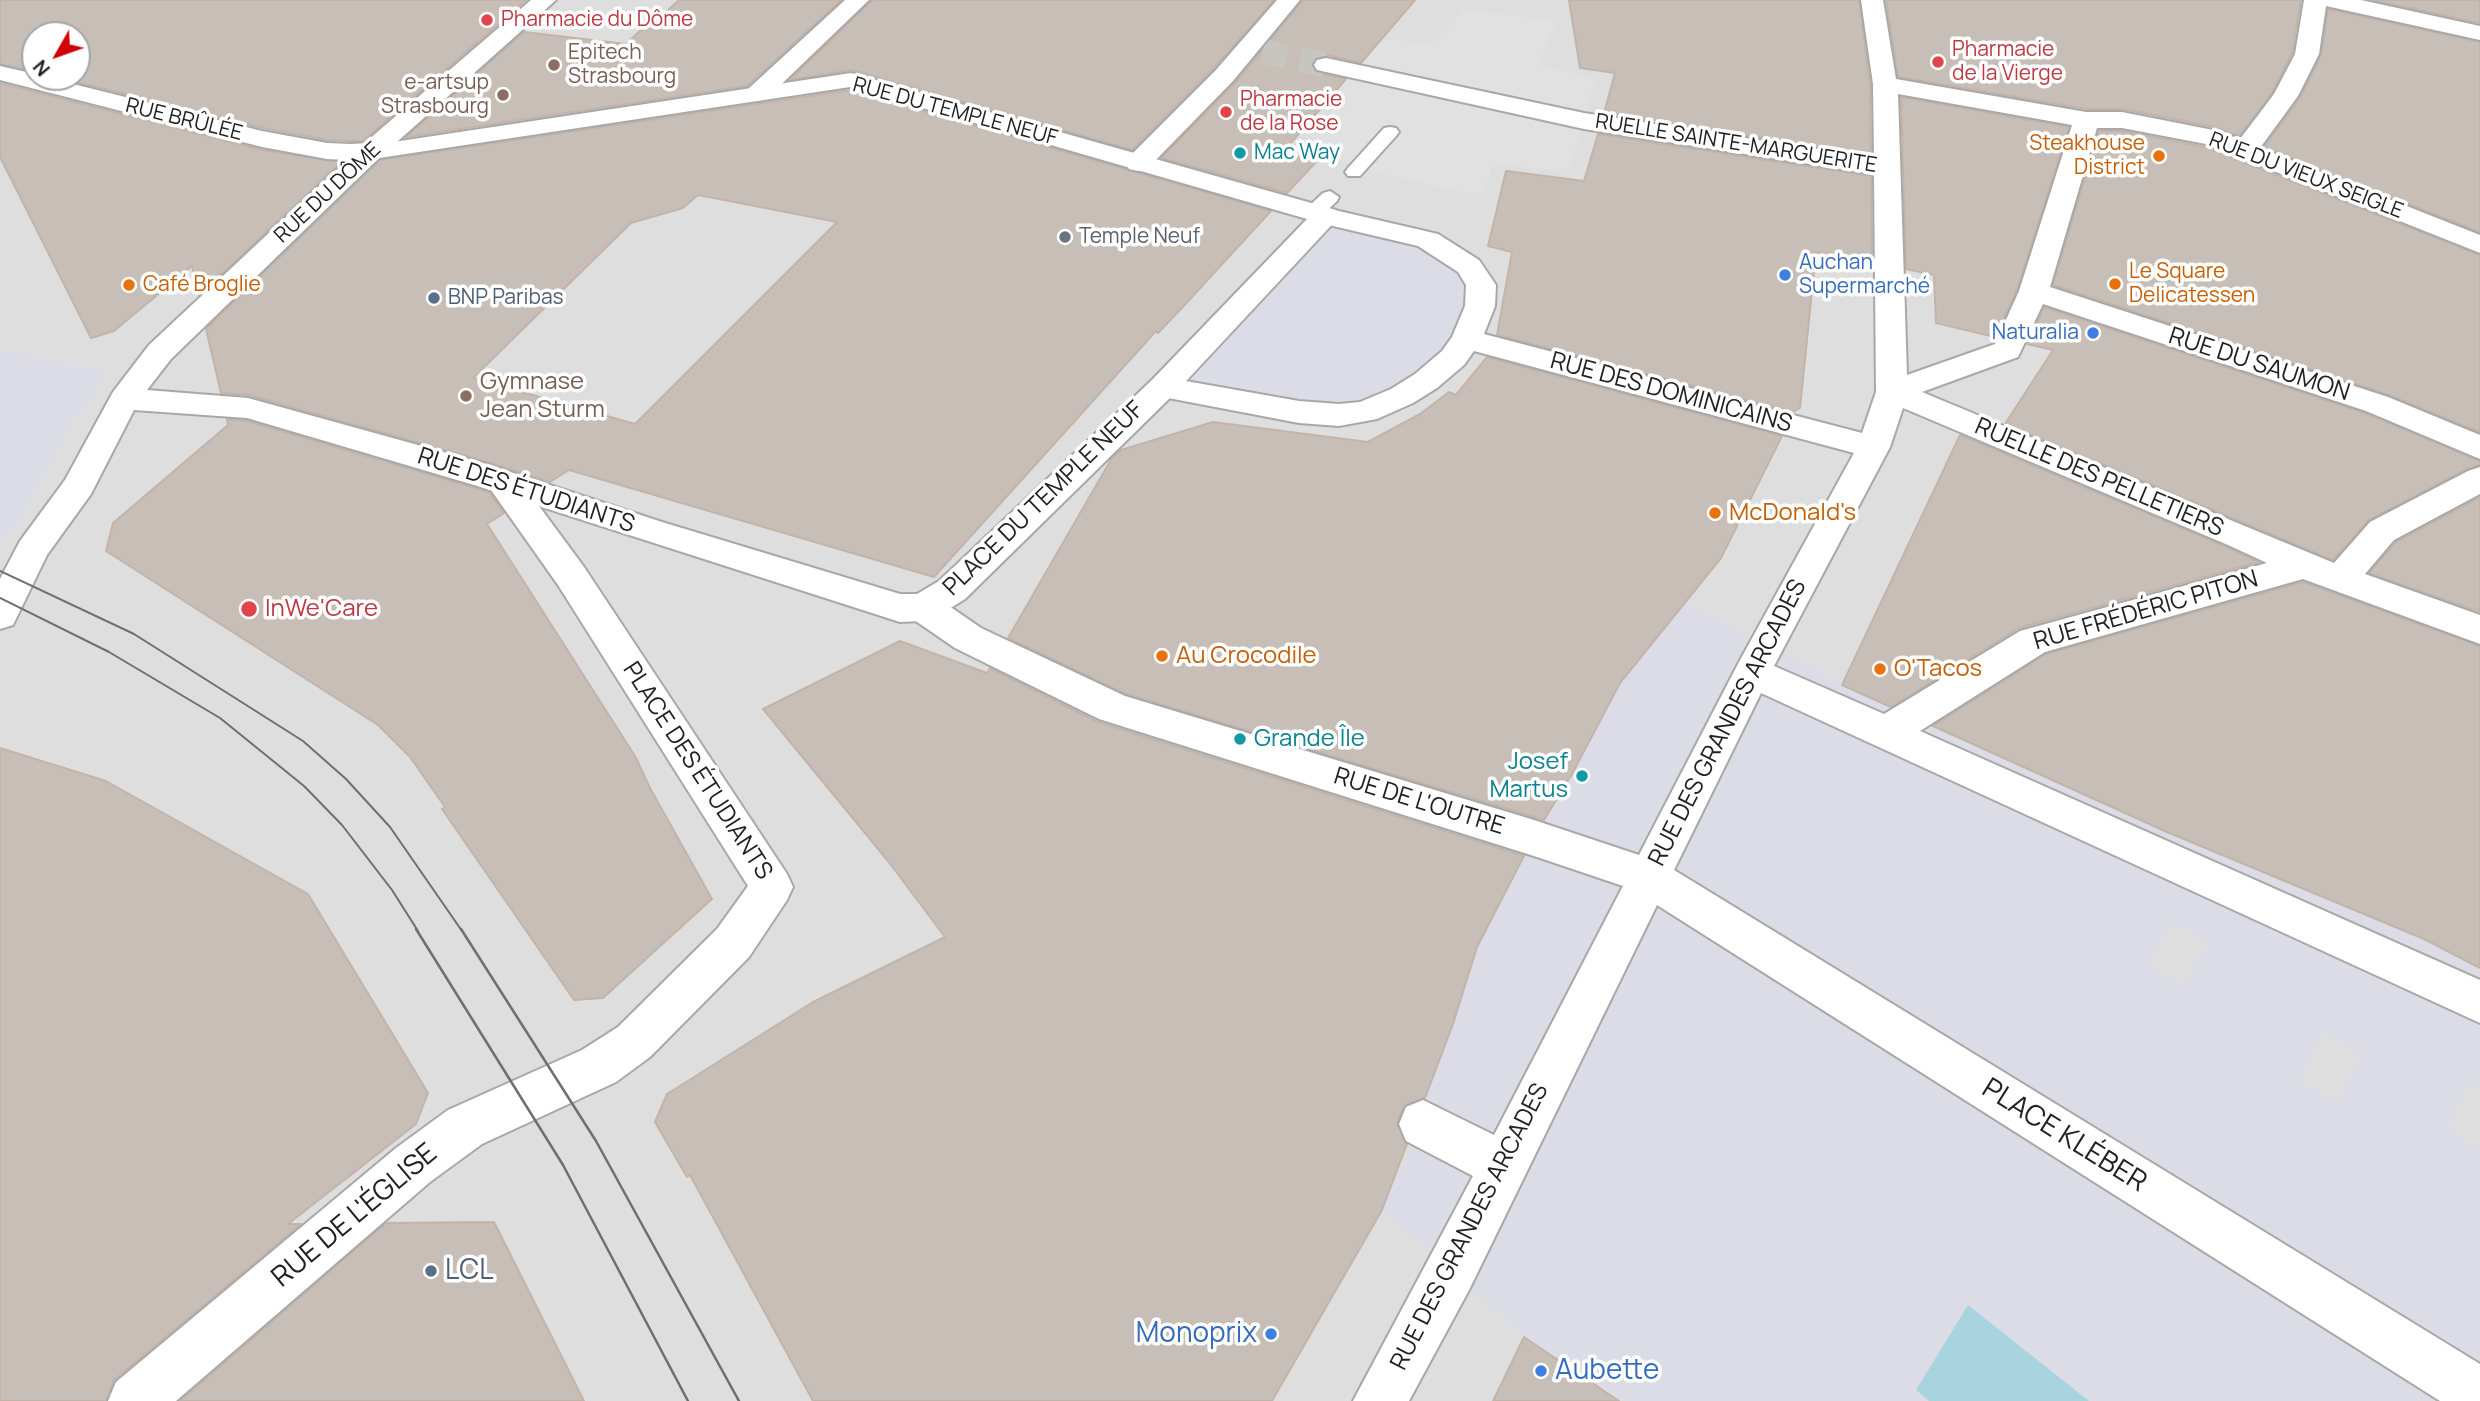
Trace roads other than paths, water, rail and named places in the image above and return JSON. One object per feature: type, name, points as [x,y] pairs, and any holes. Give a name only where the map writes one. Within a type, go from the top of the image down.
[{"type":"street","name":"RUE DU DÔME","points":[[32,550],[79,486],[124,399],[160,352],[370,152],[545,0]]},
{"type":"street","points":[[757,94],[858,0]]},
{"type":"street","points":[[1138,163],[1255,50],[1289,0]]},
{"type":"street","name":"RUE DES GRANDES ARCADES","points":[[1380,1401],[1451,1272],[1752,672],[1874,447],[1892,392],[1885,84],[1872,0]]},
{"type":"street","points":[[2245,150],[2286,96],[2307,54],[2315,0]]},
{"type":"street","points":[[2330,0],[2480,33]]},
{"type":"street","name":"RUELLE SAINTE-MARGUERITE","points":[[1332,66],[1584,121],[1889,168]]},
{"type":"street","name":"RUE BRÛLÉE","points":[[0,73],[262,139],[327,151],[370,152]]},
{"type":"street","name":"RUE DU TEMPLE NEUF","points":[[370,152],[851,80],[1138,163],[1323,209]]},
{"type":"street","name":"RUE DU VIEUX SEIGLE","points":[[1885,84],[2086,120],[2135,123],[2213,138],[2480,245]]},
{"type":"street","points":[[1892,392],[2007,350],[2034,291],[2086,120]]},
{"type":"street","name":"PLACE DU TEMPLE NEUF","points":[[923,607],[952,590],[1163,387],[1323,209],[1428,240],[1469,266],[1481,285],[1480,306],[1467,339],[1453,358],[1426,381],[1366,412],[1339,415],[1299,412],[1163,387]]},
{"type":"street","name":"RUE DU SAUMON","points":[[2034,291],[2377,404],[2480,448]]},
{"type":"street","name":"RUE DES DOMINICAINS","points":[[1467,339],[1874,447]]},
{"type":"street","name":"RUELLE DES PELLETIERS","points":[[1892,392],[2227,531],[2304,566],[2480,630]]},
{"type":"street","name":"RUE DES ÉTUDIANTS","points":[[124,399],[247,408],[504,483],[900,608],[923,607]]},
{"type":"street","points":[[2341,579],[2382,530],[2480,480]]},
{"type":"street","name":"PLACE DES ÉTUDIANTS","points":[[504,483],[571,576],[772,887],[733,943],[634,1042],[599,1066]]},
{"type":"street","points":[[0,572],[32,550]]},
{"type":"street","points":[[0,615],[32,550]]},
{"type":"street","name":"RUE FRÉDÉRIC PITON","points":[[1885,733],[2033,640],[2304,566]]},
{"type":"street","name":"RUE DE L'OUTRE","points":[[923,607],[968,638],[1113,708],[1521,834],[1649,877]]},
{"type":"street","points":[[1752,672],[2480,1002]]},
{"type":"street","name":"PLACE KLÉBER","points":[[1649,877],[2480,1395]]},
{"type":"street","name":"RUE DE L'ÉGLISE","points":[[135,1401],[403,1174],[465,1127],[599,1066]]},
{"type":"street","points":[[1423,1125],[1504,1166]]},
{"type":"lane","points":[[1354,172],[1391,132]]},
{"type":"water","points":[[1968,1305],[2089,1401],[1929,1401],[1916,1390]]},
{"type":"tunnel","points":[[1263,51],[1326,65]]},
{"type":"tram line","points":[[0,571],[134,634],[303,741],[346,779],[390,827],[462,931]]},
{"type":"tram line","points":[[0,598],[109,652],[220,718],[304,786],[342,825],[392,890],[418,931]]},
{"type":"tram line","points":[[416,929],[563,1165],[688,1401]]},
{"type":"tram line","points":[[461,929],[596,1141],[739,1401]]},
{"type":"place","name":"Pharmacie du Dôme","points":[[487,20]]},
{"type":"place","name":"Pharmacie de la Vierge","points":[[1938,62]]},
{"type":"place","name":"Epitech Strasbourg","points":[[554,65]]},
{"type":"place","name":"e-artsup Strasbourg","points":[[503,95]]},
{"type":"place","name":"Pharmacie de la Rose","points":[[1226,112]]},
{"type":"place","name":"Mac Way","points":[[1240,153]]},
{"type":"place","name":"Steakhouse District","points":[[2159,156]]},
{"type":"place","name":"Temple Neuf","points":[[1065,237]]},
{"type":"place","name":"Auchan Supermarché","points":[[1785,275]]},
{"type":"place","name":"Le Square Delicatessen","points":[[2115,284]]},
{"type":"place","name":"Café Broglie","points":[[129,285]]},
{"type":"place","name":"BNP Paribas","points":[[434,298]]},
{"type":"place","name":"Naturalia","points":[[2093,333]]},
{"type":"place","name":"Gymnase Jean Sturm","points":[[466,396]]},
{"type":"place","name":"McDonald's","points":[[1715,513]]},
{"type":"place","name":"InWe'Care","points":[[249,609]]},
{"type":"place","name":"Au Crocodile","points":[[1162,656]]},
{"type":"place","name":"O'Tacos","points":[[1880,669]]},
{"type":"place","name":"Grande Île","points":[[1240,739]]},
{"type":"place","name":"Josef Martus","points":[[1582,776]]},
{"type":"place","name":"LCL","points":[[431,1271]]},
{"type":"place","name":"Monoprix","points":[[1271,1334]]},
{"type":"place","name":"Aubette","points":[[1541,1371]]}]
